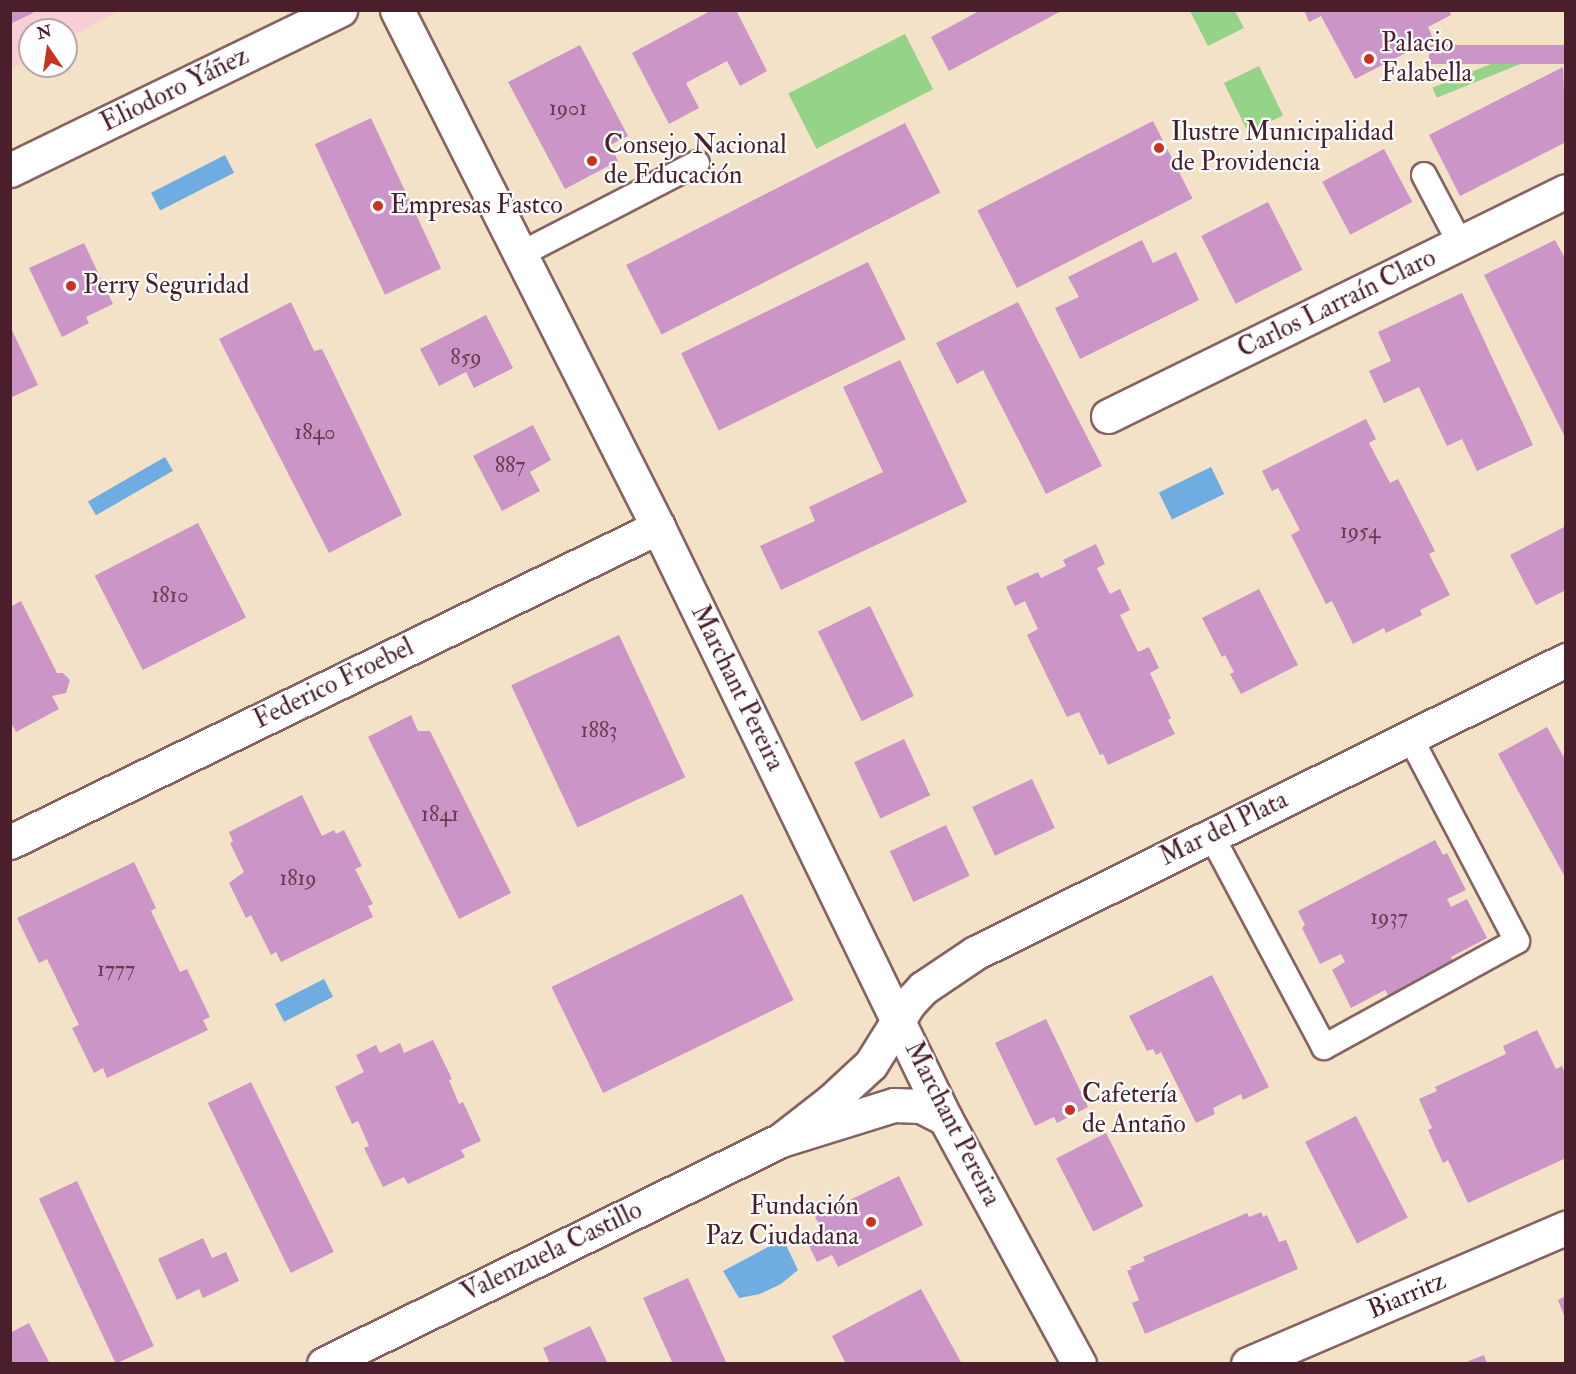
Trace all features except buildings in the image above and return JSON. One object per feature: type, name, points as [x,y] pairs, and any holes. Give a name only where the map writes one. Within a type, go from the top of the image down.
[{"type":"street","name":"Eliodoro Yáñez","points":[[10,170],[340,10]]},
{"type":"street","name":"Marchant Pereira","points":[[397,10],[658,527],[899,1019],[945,1118],[1079,1364]]},
{"type":"street","name":"Carlos Larraín Claro","points":[[1108,416],[1566,191]]},
{"type":"street","name":"Federico Froebel","points":[[10,842],[658,527]]},
{"type":"street","name":"Mar del Plata","points":[[899,1019],[923,988],[975,953],[1566,660]]},
{"type":"street","name":"Valenzuela Castillo","points":[[781,1140],[831,1101],[871,1064],[899,1019]]},
{"type":"street","name":"Valenzuela Castillo","points":[[324,1364],[781,1140],[894,1105],[921,1107],[945,1118]]},
{"type":"street","name":"Biarritz","points":[[1248,1364],[1566,1228]]},
{"type":"lane","points":[[521,254],[697,163]]},
{"type":"lane","points":[[1424,175],[1460,243]]},
{"type":"lane","points":[[1211,835],[1324,1047],[1516,941],[1410,737]]},
{"type":"shaded area","points":[[11,11],[120,11],[78,33],[78,18],[18,18],[18,65],[11,69]]},
{"type":"green space","points":[[1190,11],[1235,11],[1244,28],[1208,46]]},
{"type":"green space","points":[[905,34],[933,89],[816,149],[788,93]]},
{"type":"green space","points":[[1528,49],[1532,59],[1437,98],[1433,88]]},
{"type":"green space","points":[[1259,66],[1283,115],[1248,133],[1224,83]]},
{"type":"water","points":[[225,155],[234,173],[160,211],[151,193]]},
{"type":"water","points":[[165,457],[173,471],[96,515],[88,502]]},
{"type":"water","points":[[1211,467],[1224,494],[1172,519],[1159,492]]},
{"type":"water","points":[[324,979],[333,997],[284,1022],[275,1004]]},
{"type":"water","points":[[783,1239],[798,1270],[781,1284],[760,1294],[739,1298],[723,1271]]},
{"type":"place","name":"Palacio Falabella","points":[[1369,59]]},
{"type":"place","name":"Ilustre Municipalidad de Providencia","points":[[1159,148]]},
{"type":"place","name":"Consejo Nacional de Educación","points":[[592,161]]},
{"type":"place","name":"Empresas Fastco","points":[[378,206]]},
{"type":"place","name":"Perry Seguridad","points":[[71,286]]},
{"type":"place","name":"Cafetería de Antaño","points":[[1070,1110]]},
{"type":"place","name":"Fundación Paz Ciudadana","points":[[871,1222]]}]
